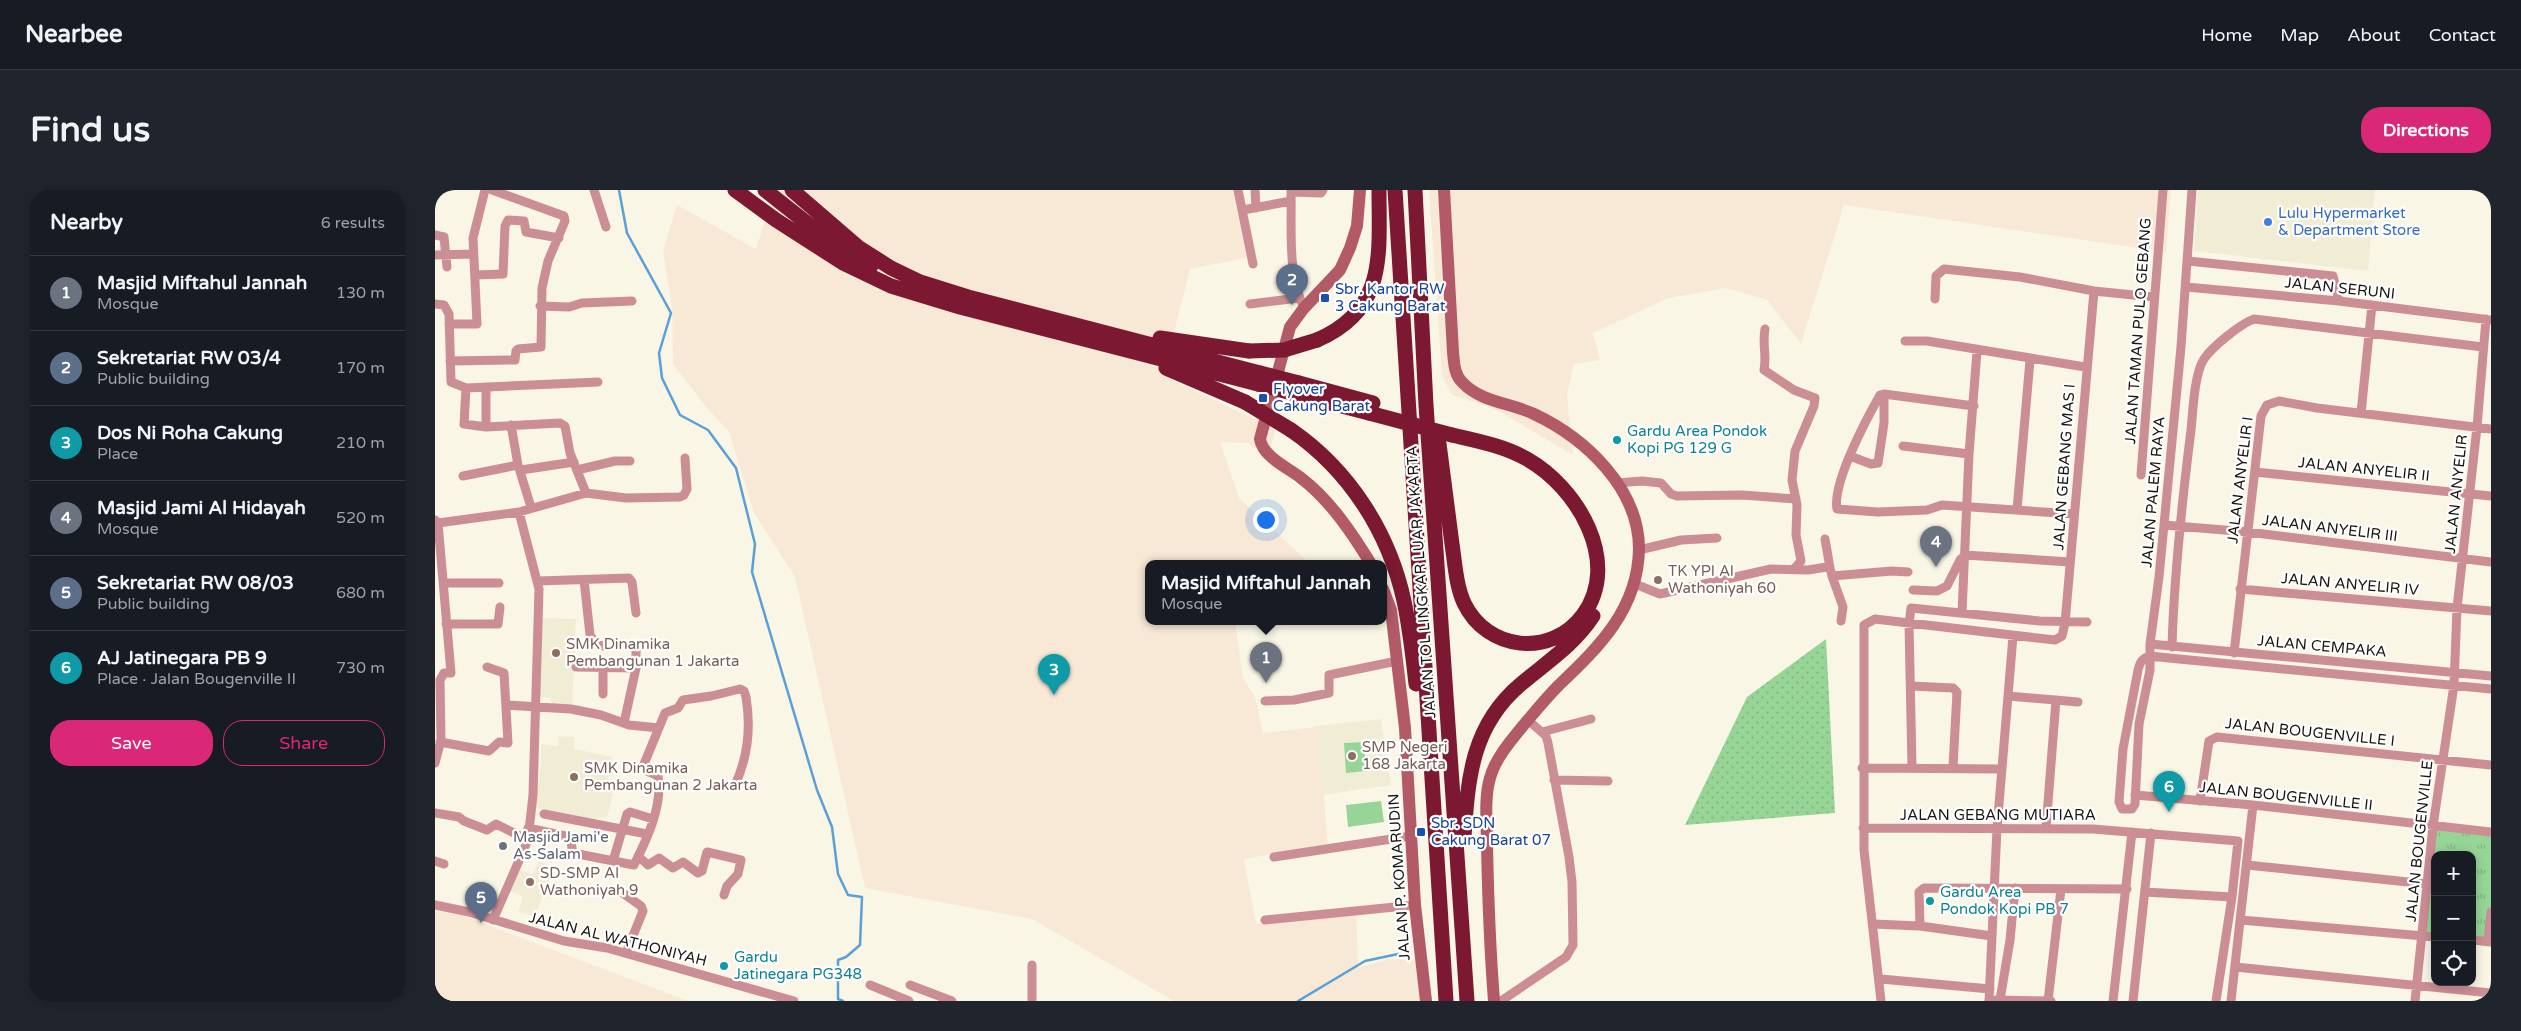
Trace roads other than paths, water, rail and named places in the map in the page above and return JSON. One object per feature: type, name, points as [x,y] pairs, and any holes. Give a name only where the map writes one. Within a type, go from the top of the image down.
[{"type":"highway","points":[[735,190],[813,244],[859,272],[885,284],[953,305],[1119,348],[1259,378]]},
{"type":"highway","points":[[765,190],[822,234],[859,259],[895,277],[920,282],[968,298],[1072,324],[1299,389],[1454,430],[1517,444],[1534,452],[1560,471],[1578,490],[1592,513],[1604,546],[1606,563],[1600,602],[1586,627],[1572,643],[1510,694],[1491,717],[1482,732],[1472,766],[1468,790],[1463,845],[1462,912]]},
{"type":"highway","points":[[792,190],[858,246],[891,268],[920,282]]},
{"type":"highway","points":[[1072,324],[1249,351],[1284,350],[1317,340],[1353,319],[1370,294],[1378,256],[1379,190]]},
{"type":"highway","name":"JALAN TOL LINGKAR LUAR JAKARTA","points":[[1395,190],[1446,1001]]},
{"type":"highway","name":"JALAN TOL LINGKAR LUAR JAKARTA","points":[[1415,190],[1421,313],[1467,1001]]},
{"type":"highway","points":[[1421,313],[1455,566],[1464,602],[1483,628],[1502,640],[1523,644],[1551,639],[1565,631],[1583,614],[1595,583],[1597,559],[1595,548],[1582,514],[1552,476],[1528,459],[1454,430]]},
{"type":"highway","points":[[1119,348],[1204,382],[1245,402],[1291,430],[1327,458],[1353,489],[1379,531],[1392,564],[1407,618],[1432,800]]},
{"type":"street","points":[[449,324],[477,324],[472,254],[473,238],[485,190]]},
{"type":"street","points":[[450,361],[515,360],[516,351],[519,349],[541,348],[540,306],[548,261],[559,238],[565,221],[564,216],[492,190]]},
{"type":"street","points":[[594,190],[606,227]]},
{"type":"street","points":[[1238,190],[1253,264]]},
{"type":"street","points":[[1255,190],[1256,208]]},
{"type":"street","points":[[1301,303],[1291,245],[1291,191],[1321,193],[1323,190]]},
{"type":"street","points":[[1360,190],[1359,218],[1351,248],[1332,280],[1301,303],[1290,327],[1261,439],[1263,449],[1266,452],[1303,479],[1335,512],[1368,560]]},
{"type":"street","points":[[1444,190],[1453,352],[1457,375],[1466,386],[1478,393],[1533,413],[1568,433],[1599,459],[1616,483],[1634,519],[1639,550],[1635,584],[1621,615],[1610,632],[1591,655],[1547,697],[1507,746],[1495,764],[1488,788],[1488,870],[1494,1001]]},
{"type":"street","name":"JALAN TAMAN PULO GEBANG","points":[[2141,475],[2153,297],[2163,190]]},
{"type":"street","name":"JALAN PALEM RAYA","points":[[2135,795],[2139,724],[2150,656],[2164,525],[2186,287],[2192,190]]},
{"type":"street","points":[[1243,210],[1291,201]]},
{"type":"street","points":[[475,275],[503,274],[505,226],[508,220],[524,221],[526,232],[559,238]]},
{"type":"street","points":[[435,235],[444,237],[447,267]]},
{"type":"street","points":[[435,255],[472,254]]},
{"type":"street","points":[[2188,261],[2333,276],[2339,301]]},
{"type":"street","points":[[1935,299],[1936,276],[1944,269],[2020,276],[2094,291],[2153,297]]},
{"type":"street","name":"JALAN SERUNI","points":[[2186,287],[2339,301],[2489,319]]},
{"type":"street","name":"JALAN GEBANG MAS I","points":[[2065,623],[2085,367],[2094,291]]},
{"type":"street","points":[[540,306],[569,307],[582,302],[633,301]]},
{"type":"street","points":[[1250,304],[1301,303]]},
{"type":"street","points":[[435,304],[444,305],[449,314],[451,382],[466,388],[598,382]]},
{"type":"street","points":[[2361,413],[2372,305]]},
{"type":"street","points":[[2173,647],[2174,580],[2193,406],[2203,360],[2244,323],[2254,319],[2370,332],[2483,349]]},
{"type":"street","name":"JALAN ANYELIR","points":[[2454,672],[2457,608],[2477,427],[2483,349],[2489,319]]},
{"type":"street","points":[[1765,329],[1763,340],[1766,362],[1764,370],[1794,390],[1815,398],[1814,406],[1795,450],[1792,480],[1796,499],[1796,535],[1801,560],[1794,569]]},
{"type":"street","points":[[1905,341],[1927,341],[2030,360],[2085,367]]},
{"type":"street","points":[[1962,613],[1965,507],[1977,351]]},
{"type":"street","points":[[2017,510],[2030,360]]},
{"type":"street","points":[[486,387],[486,426]]},
{"type":"street","points":[[466,388],[464,424],[486,426],[560,422],[565,426],[567,443],[586,493]]},
{"type":"street","points":[[1850,456],[1871,464],[1878,463],[1884,423],[1884,394]]},
{"type":"street","points":[[1974,406],[1881,395],[1864,424],[1850,456],[1838,492],[1837,509],[1878,512],[1927,510],[1942,505],[2073,514]]},
{"type":"street","name":"JALAN ANYELIR I","points":[[2234,652],[2261,416],[2267,405],[2279,401],[2491,429]]},
{"type":"street","points":[[511,425],[525,491],[531,507]]},
{"type":"street","points":[[1903,446],[1969,454]]},
{"type":"street","points":[[435,763],[438,744],[441,676],[443,673],[455,673],[442,620],[444,583],[438,562],[436,522],[519,512],[531,507],[554,504],[586,493],[626,498],[680,497],[684,495],[687,489],[685,458]]},
{"type":"street","points":[[463,476],[520,468],[630,462]]},
{"type":"street","name":"JALAN ANYELIR II","points":[[2255,472],[2491,496]]},
{"type":"street","points":[[1616,483],[1642,481],[1661,483],[1671,494],[1677,496],[1742,495],[1796,499]]},
{"type":"street","points":[[493,920],[528,840],[533,789],[536,706],[535,668],[539,602],[538,581],[519,512]]},
{"type":"street","name":"JALAN ANYELIR III","points":[[2164,525],[2248,532],[2491,562]]},
{"type":"street","points":[[1639,550],[1681,540],[1717,538]]},
{"type":"street","points":[[1825,539],[1831,572],[1843,608],[1841,621]]},
{"type":"street","points":[[1913,590],[1937,591],[1947,586],[1960,560],[1965,555],[2070,562]]},
{"type":"street","points":[[1635,584],[1660,594],[1739,575],[1779,568],[1831,572],[1908,572]]},
{"type":"street","points":[[538,581],[629,578],[634,594],[636,613]]},
{"type":"street","points":[[584,580],[591,635],[596,644],[603,646]]},
{"type":"street","points":[[444,583],[499,583]]},
{"type":"street","name":"JALAN ANYELIR IV","points":[[2240,588],[2491,611]]},
{"type":"street","name":"JALAN P. KOMARUDIN","points":[[1387,600],[1391,610],[1405,728],[1415,906],[1425,1001]]},
{"type":"street","points":[[442,620],[498,624],[500,607]]},
{"type":"street","points":[[1912,766],[1909,610],[1913,607],[2065,623],[2087,622]]},
{"type":"street","points":[[1881,1001],[1881,978],[1865,871],[1863,828],[1863,631],[1866,622],[1875,619],[2013,636],[2059,639],[2063,633],[2065,623]]},
{"type":"street","points":[[2013,636],[1997,828],[1989,1001],[2049,1001],[2061,889]]},
{"type":"street","name":"JALAN CEMPAKA","points":[[2150,644],[2491,676]]},
{"type":"street","points":[[624,723],[636,668],[636,649]]},
{"type":"street","points":[[2135,795],[2132,809],[2122,809],[2119,802],[2123,749],[2133,689],[2140,662],[2150,656]]},
{"type":"street","name":"JALAN CEMPAKA","points":[[2150,656],[2491,689]]},
{"type":"street","points":[[1265,701],[1294,700],[1329,693],[1329,675],[1397,661]]},
{"type":"street","points":[[576,666],[636,668]]},
{"type":"street","points":[[438,744],[489,751],[499,742],[508,743],[504,673],[487,667]]},
{"type":"street","points":[[603,668],[603,694]]},
{"type":"street","name":"JALAN BOUGENVILLE","points":[[2415,1001],[2433,826],[2441,760],[2454,685],[2454,672]]},
{"type":"street","points":[[1911,686],[1953,688],[1957,692],[1953,767]]},
{"type":"street","points":[[573,820],[570,837],[573,853],[634,866],[653,819],[659,790],[658,776],[642,769],[665,713],[678,708],[683,700],[711,696],[737,689],[743,690],[747,701],[748,735],[741,772],[735,785]]},
{"type":"street","points":[[2009,696],[2078,702]]},
{"type":"street","points":[[2046,828],[2056,700]]},
{"type":"street","points":[[506,705],[536,706],[601,715],[624,723],[659,728]]},
{"type":"street","points":[[1542,732],[1591,719]]},
{"type":"street","points":[[1501,1001],[1566,957],[1573,945],[1572,882],[1548,744],[1542,732],[1529,720]]},
{"type":"street","name":"JALAN BOUGENVILLE I","points":[[2200,801],[2209,741],[2217,737],[2441,760]]},
{"type":"street","points":[[2441,760],[2491,765]]},
{"type":"street","points":[[1862,768],[1912,766],[2002,769]]},
{"type":"street","points":[[1554,780],[1608,781]]},
{"type":"street","name":"JALAN BOUGENVILLE II","points":[[2135,795],[2253,805],[2491,832]]},
{"type":"street","points":[[2231,1001],[2253,805]]},
{"type":"street","points":[[613,861],[622,828],[629,812],[653,819]]},
{"type":"street","points":[[435,813],[459,817],[464,821],[487,830],[495,824],[528,840]]},
{"type":"street","points":[[545,814],[647,834]]},
{"type":"street","points":[[528,828],[570,837]]},
{"type":"street","name":"JALAN GEBANG MUTIARA","points":[[1863,828],[2046,828],[2151,833],[2237,840],[2231,897]]},
{"type":"street","points":[[2113,1001],[2132,832]]},
{"type":"street","points":[[2133,1001],[2151,833]]},
{"type":"street","points":[[1274,857],[1411,836]]},
{"type":"street","points":[[638,856],[648,865],[659,858],[673,868],[683,862],[698,872],[702,871],[707,852],[741,860],[738,874],[727,886],[724,896]]},
{"type":"street","points":[[2247,865],[2427,884]]},
{"type":"street","points":[[1920,926],[1921,889],[1995,887],[2127,889]]},
{"type":"street","points":[[2000,1000],[2011,940],[2015,888]]},
{"type":"street","points":[[620,891],[641,906],[643,910],[626,953]]},
{"type":"street","points":[[2145,892],[2231,897],[2216,1001]]},
{"type":"street","name":"JALAN AL WATHONIYAH","points":[[435,905],[564,941],[626,953],[793,1001]]},
{"type":"street","points":[[1265,920],[1415,906]]},
{"type":"street","points":[[2476,940],[2490,942],[2491,912]]},
{"type":"street","points":[[2241,920],[2335,927],[2431,937]]},
{"type":"street","points":[[1873,924],[1920,926],[1992,936]]},
{"type":"street","points":[[1032,965],[1032,1001]]},
{"type":"street","points":[[2235,967],[2491,993]]},
{"type":"street","points":[[1881,978],[1990,989]]},
{"type":"street","points":[[870,985],[909,1001]]},
{"type":"street","points":[[910,985],[950,1000]]},
{"type":"waterway","points":[[619,190],[627,233],[671,313],[659,353],[662,378],[680,415],[708,430],[736,468],[755,544],[752,572],[817,790],[832,827],[838,874],[848,895],[862,897],[860,945],[846,957],[838,960],[838,999],[843,1001]]},
{"type":"waterway","points":[[1298,1001],[1365,961],[1398,954]]},
{"type":"place","name":"Lulu Hypermarket & Department Store","points":[[2268,222]]},
{"type":"place","name":"Sbr. Kantor RW 3 Cakung Barat","points":[[1325,298]]},
{"type":"place","name":"Sekretariat RW 03/4","points":[[1292,305]]},
{"type":"place","name":"Flyover Cakung Barat","points":[[1263,398]]},
{"type":"place","name":"Gardu Area Pondok Kopi PG 129 G","points":[[1617,440]]},
{"type":"place","name":"Masjid Jami Al Hidayah","points":[[1936,567]]},
{"type":"place","name":"TK YPI Al Wathoniyah 60","points":[[1658,580]]},
{"type":"place","name":"SMK Dinamika Pembangunan 1 Jakarta","points":[[556,653]]},
{"type":"place","name":"Masjid Miftahul Jannah","points":[[1266,683]]},
{"type":"place","name":"Dos Ni Roha Cakung","points":[[1054,695]]},
{"type":"place","name":"SMP Negeri 168 Jakarta","points":[[1352,756]]},
{"type":"place","name":"SMK Dinamika Pembangunan 2 Jakarta","points":[[574,777]]},
{"type":"place","name":"AJ Jatinegara PB 9","points":[[2169,812]]},
{"type":"place","name":"Sbr. SDN Cakung Barat 07","points":[[1421,832]]},
{"type":"place","name":"Masjid Jami'e As-Salam","points":[[503,846]]},
{"type":"place","name":"SD-SMP Al Wathoniyah 9","points":[[530,882]]},
{"type":"place","name":"Gardu Area Pondok Kopi PB 7","points":[[1930,901]]},
{"type":"place","name":"Sekretariat RW 08/03","points":[[481,923]]},
{"type":"place","name":"Gardu Jatinegara PG348","points":[[724,966]]}]
